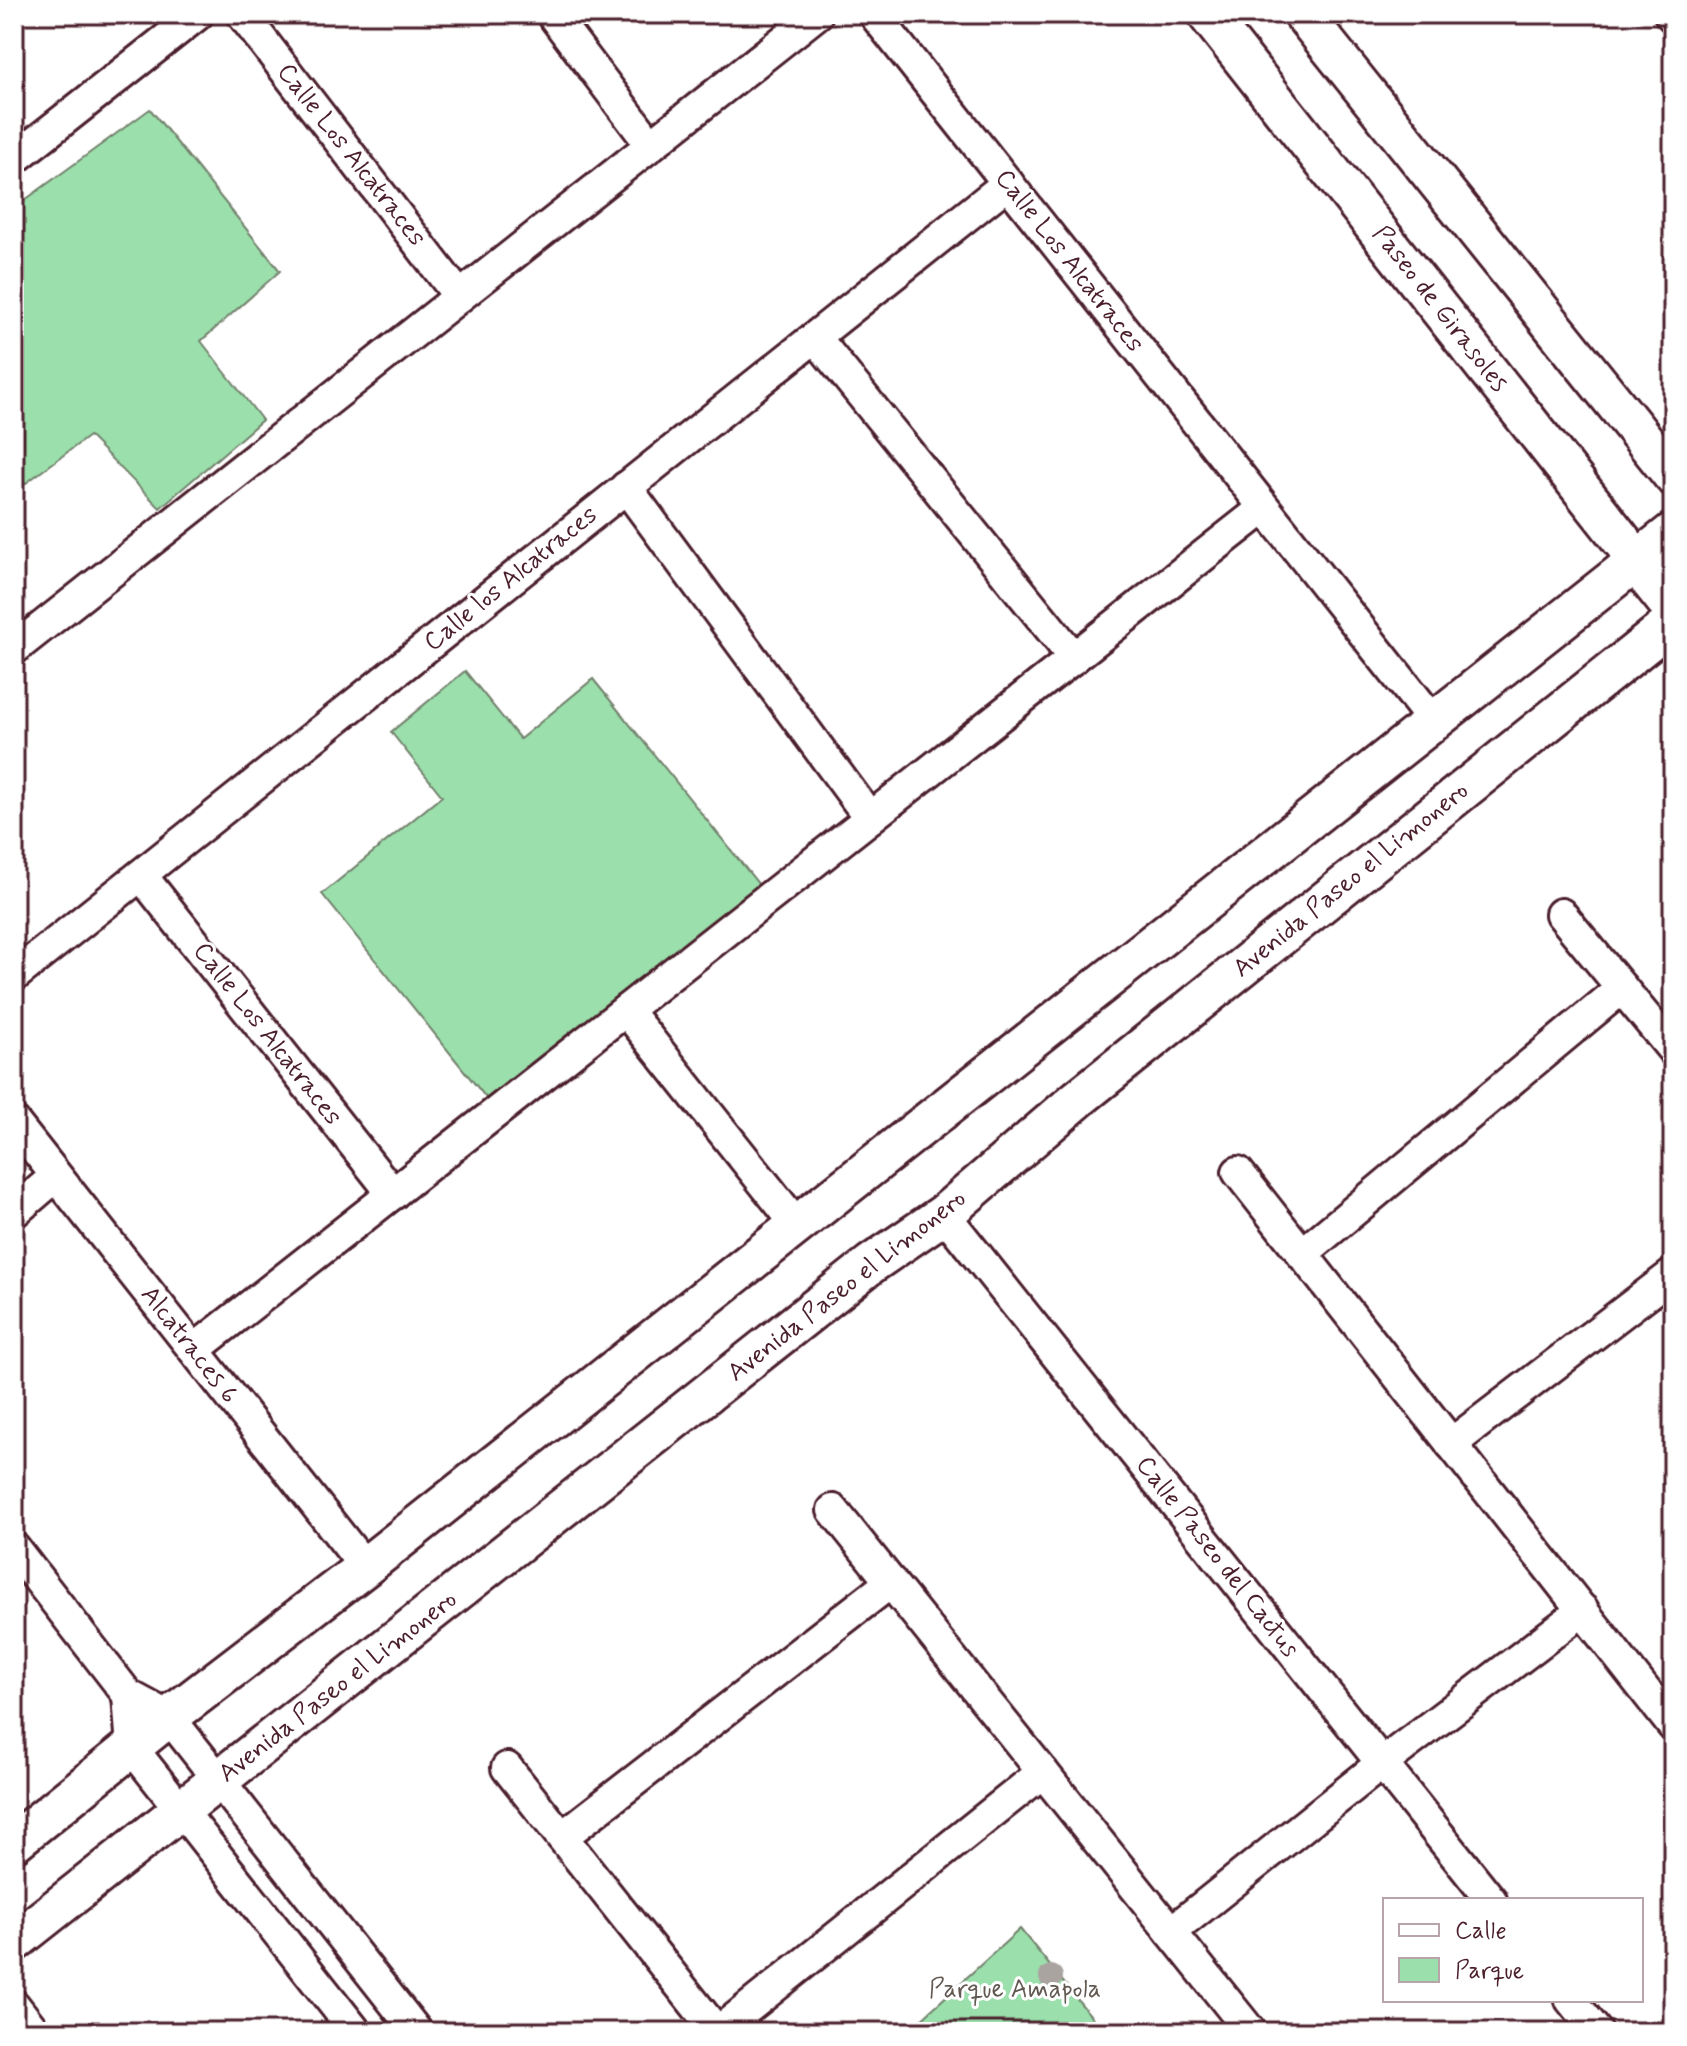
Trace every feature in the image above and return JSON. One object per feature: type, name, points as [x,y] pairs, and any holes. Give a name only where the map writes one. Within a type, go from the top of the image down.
[{"type":"main road","name":"Paseo de Girasoles","points":[[1638,561],[1673,605]]},
{"type":"street","points":[[14,159],[198,14]]},
{"type":"street","name":"Calle Los Alcatraces","points":[[242,14],[459,296]]},
{"type":"street","points":[[552,14],[651,145]]},
{"type":"street","points":[[14,649],[817,14]]},
{"type":"street","name":"Calle Los Alcatraces","points":[[874,14],[1434,722]]},
{"type":"street","name":"Paseo de Girasoles","points":[[1207,14],[1638,561]]},
{"type":"street","points":[[1303,14],[1673,476]]},
{"type":"street","name":"Calle los Alcatraces","points":[[14,976],[1008,183]]},
{"type":"street","points":[[815,337],[1074,658]]},
{"type":"street","name":"Calle Los Alcatraces","points":[[626,487],[870,818]]},
{"type":"street","points":[[194,1350],[1264,508]]},
{"type":"street","points":[[14,1842],[1673,532]]},
{"type":"street","name":"Avenida Paseo el Limonero","points":[[14,1942],[871,1264],[944,1214],[1079,1098],[1673,622]]},
{"type":"street","name":"Calle Los Alcatraces","points":[[141,875],[393,1194]]},
{"type":"street","points":[[1561,914],[1673,1050]]},
{"type":"street","points":[[1302,1254],[1622,988]]},
{"type":"street","points":[[626,1010],[797,1225]]},
{"type":"street","name":"Alcatraces 6","points":[[14,1122],[365,1567]]},
{"type":"street","points":[[1238,1172],[1673,1726]]},
{"type":"street","points":[[14,1212],[56,1176]]},
{"type":"street","name":"Calle Paseo del Cactus","points":[[944,1214],[1489,1898]]},
{"type":"street","points":[[1451,1444],[1673,1274]]},
{"type":"street","points":[[833,1510],[1251,2032]]},
{"type":"street","points":[[14,1548],[128,1695],[169,1717],[417,2032]]},
{"type":"street","points":[[562,1837],[891,1582]]},
{"type":"street","points":[[1171,1932],[1381,1764],[1583,1610]]},
{"type":"street","points":[[128,1695],[132,1748],[356,2032]]},
{"type":"street","points":[[507,1768],[717,2032],[1043,1772]]},
{"type":"street","points":[[1573,2002],[1597,2032]]},
{"type":"street","points":[[14,2005],[35,2032]]},
{"type":"green space","points":[[150,109],[280,271],[201,341],[262,420],[160,508],[89,436],[14,492],[14,208]]},
{"type":"green space","points":[[465,671],[520,739],[593,679],[760,886],[491,1104],[322,894],[442,796],[391,732]]},
{"type":"green space","name":"Parque Amapola","points":[[1020,1929],[1104,2032],[907,2032]]}]
